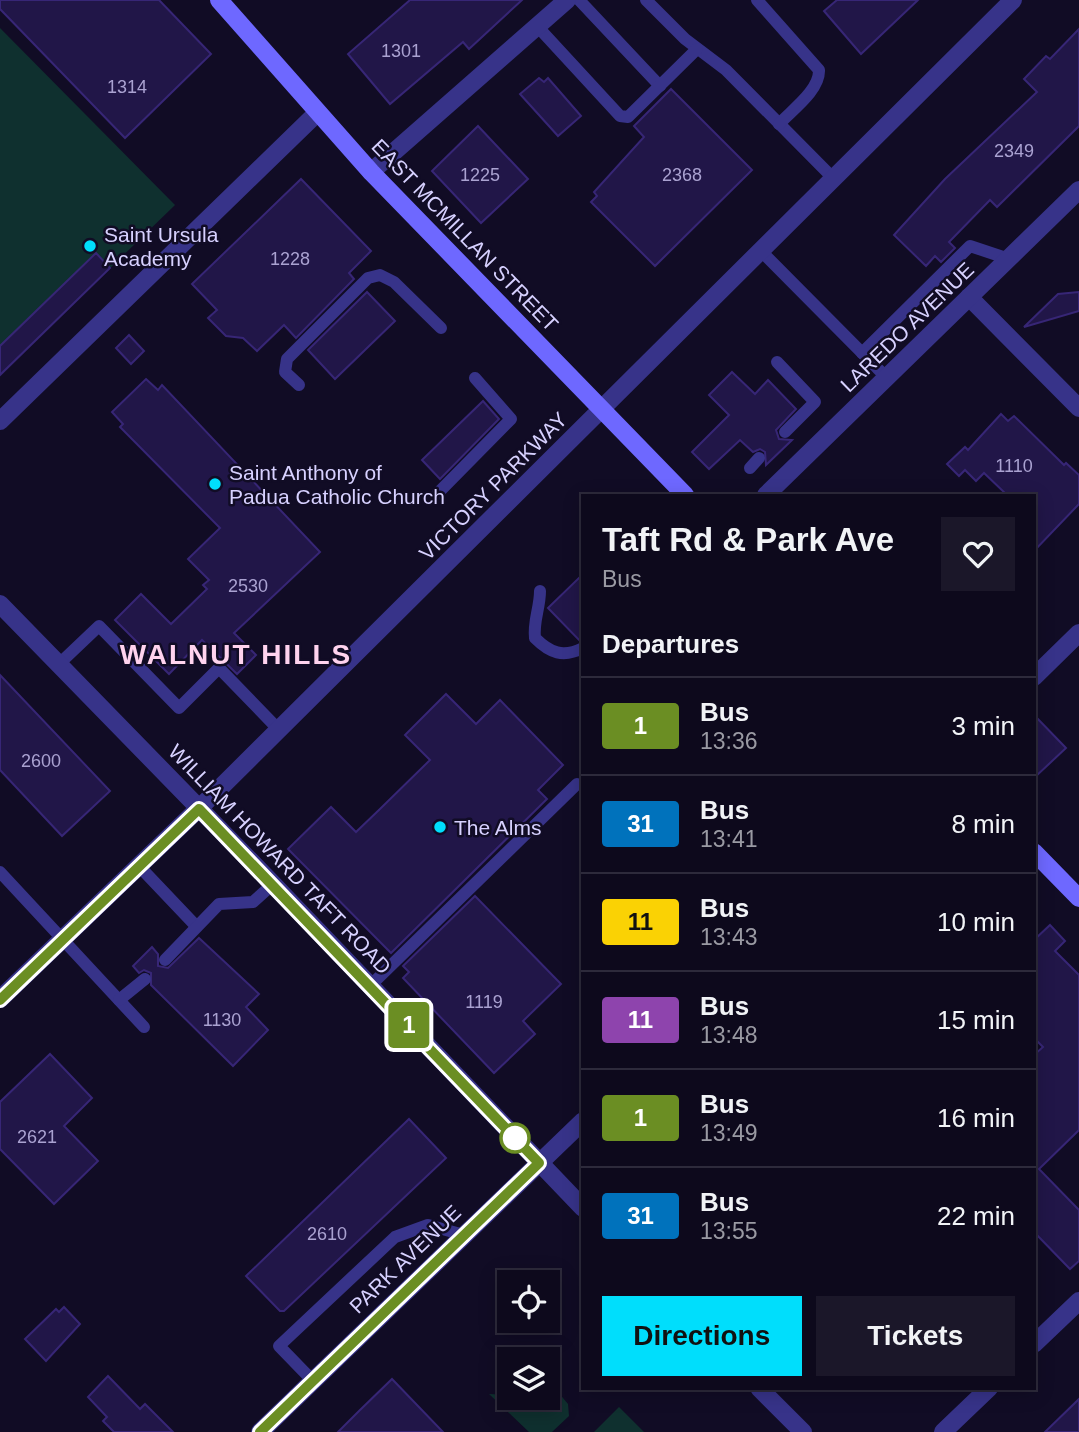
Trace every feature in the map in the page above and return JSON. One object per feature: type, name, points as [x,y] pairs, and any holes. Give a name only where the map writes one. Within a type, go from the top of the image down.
[{"type":"main road","name":"EAST MCMILLAN STREET","points":[[219,0],[371,172],[684,494]]},
{"type":"main road","points":[[1036,854],[1079,898]]},
{"type":"street","points":[[371,172],[567,0]]},
{"type":"street","name":"VICTORY PARKWAY","points":[[0,999],[199,809],[1013,0]]},
{"type":"street","points":[[0,421],[317,113]]},
{"type":"street","name":"LAREDO AVENUE","points":[[767,494],[1079,190]]},
{"type":"street","points":[[969,297],[1079,408]]},
{"type":"street","name":"WILLIAM HOWARD TAFT ROAD","points":[[0,604],[371,985],[581,1206]]},
{"type":"street","points":[[1036,675],[1079,633]]},
{"type":"street","name":"PARK AVENUE","points":[[260,1432],[581,1123]]},
{"type":"street","points":[[1036,1342],[1079,1302]]},
{"type":"street","points":[[761,1390],[803,1432]]},
{"type":"street","points":[[943,1432],[987,1390]]},
{"type":"lane","points":[[579,0],[660,86]]},
{"type":"lane","points":[[646,0],[697,49],[726,70],[833,178]]},
{"type":"lane","points":[[757,0],[819,70],[820,77],[813,88],[779,124]]},
{"type":"lane","points":[[537,26],[620,116],[628,117],[697,49]]},
{"type":"lane","points":[[862,353],[970,246],[1009,259]]},
{"type":"lane","points":[[761,251],[887,379]]},
{"type":"lane","points":[[299,385],[285,372],[287,359],[368,278],[380,275],[394,282],[441,328]]},
{"type":"lane","points":[[777,362],[815,402],[785,432]]},
{"type":"lane","points":[[437,494],[511,419],[475,378]]},
{"type":"lane","points":[[540,591],[540,606],[533,624],[535,638],[555,653],[566,655],[581,649]]},
{"type":"lane","points":[[59,664],[99,626],[179,708],[219,668],[279,730]]},
{"type":"lane","points":[[371,985],[578,784]]},
{"type":"lane","points":[[139,866],[197,926]]},
{"type":"lane","points":[[0,872],[144,1027]]},
{"type":"lane","points":[[161,957],[178,945],[219,904],[253,902],[273,884]]},
{"type":"lane","points":[[120,1000],[139,979]]},
{"type":"lane","points":[[312,1380],[279,1346],[288,1337],[396,1237],[428,1225],[464,1235]]},
{"type":"green space","points":[[0,28],[175,205],[0,375]]},
{"type":"green space","points":[[560,1394],[568,1404],[569,1416],[552,1432],[529,1432],[506,1410],[560,1410]]},
{"type":"green space","points":[[619,1407],[644,1432],[594,1432]]},
{"type":"building","points":[[0,0],[159,0],[211,54],[125,138],[0,9]]},
{"type":"building","points":[[410,0],[522,0],[469,49],[463,42],[390,104],[348,54]]},
{"type":"building","points":[[837,0],[918,0],[861,54],[824,11]]},
{"type":"building","points":[[1079,29],[1079,126],[997,207],[990,200],[949,242],[955,248],[941,262],[935,256],[926,266],[894,235],[945,179],[1037,92],[1024,79],[1046,56],[1050,59]]},
{"type":"building","points":[[539,78],[544,82],[548,78],[581,116],[558,136],[520,94]]},
{"type":"building","points":[[671,89],[752,170],[655,266],[591,202],[597,196],[594,192],[644,137],[634,126]]},
{"type":"building","points":[[478,126],[528,179],[481,223],[432,171]]},
{"type":"building","points":[[301,179],[371,251],[349,273],[354,279],[296,338],[284,325],[257,351],[243,338],[226,336],[208,318],[217,310],[192,284]]},
{"type":"building","points":[[96,253],[110,268],[0,375],[0,346]]},
{"type":"building","points":[[367,292],[395,321],[335,379],[308,350]]},
{"type":"building","points":[[1079,292],[1079,311],[1024,327],[1058,294]]},
{"type":"building","points":[[129,335],[144,351],[131,364],[116,348]]},
{"type":"building","points":[[732,372],[755,394],[768,380],[796,409],[776,430],[779,439],[792,440],[766,465],[765,452],[760,449],[753,452],[740,440],[709,469],[692,452],[729,415],[709,395]]},
{"type":"building","points":[[146,379],[158,390],[162,385],[320,552],[234,633],[256,655],[237,674],[202,640],[169,674],[115,620],[141,594],[171,624],[207,589],[203,585],[209,580],[188,559],[220,528],[120,427],[123,424],[112,412]]},
{"type":"building","points":[[483,401],[499,419],[440,479],[422,460]]},
{"type":"building","points":[[1001,414],[1008,421],[1014,416],[1064,465],[1066,463],[1079,475],[1079,504],[1036,549],[1036,494],[1006,494],[984,473],[976,481],[965,470],[959,476],[947,464],[965,447],[968,450]]},
{"type":"building","points":[[581,576],[581,640],[548,608]]},
{"type":"building","points":[[0,675],[110,791],[62,836],[0,770]]},
{"type":"building","name":"The Alms","points":[[446,694],[476,724],[500,700],[563,765],[538,790],[547,799],[391,953],[288,849],[331,807],[356,832],[430,760],[405,735]]},
{"type":"building","points":[[1036,717],[1066,748],[1036,776]]},
{"type":"building","points":[[475,896],[561,984],[523,1021],[535,1034],[494,1073],[403,978],[409,972],[403,966]]},
{"type":"building","points":[[1050,925],[1065,941],[1055,951],[1079,975],[1079,1130],[1039,1169],[1079,1210],[1079,1261],[1070,1269],[1036,1234],[1036,1053],[1043,1047],[1036,1040],[1036,938]]},
{"type":"building","points":[[199,938],[259,994],[246,1007],[268,1030],[233,1066],[151,985],[151,973],[144,970],[139,973],[133,966],[152,947],[158,954],[158,966],[168,968]]},
{"type":"building","points":[[50,1054],[92,1098],[64,1126],[98,1161],[54,1204],[0,1149],[0,1102]]},
{"type":"building","points":[[409,1119],[446,1158],[284,1311],[280,1311],[246,1276]]},
{"type":"building","points":[[64,1307],[80,1324],[46,1361],[25,1339],[56,1309],[59,1312]]},
{"type":"building","points":[[108,1376],[140,1409],[145,1404],[173,1432],[114,1432],[103,1421],[107,1417],[88,1397]]},
{"type":"building","points":[[392,1379],[443,1432],[338,1432],[359,1411]]},
{"type":"building","points":[[1079,1399],[1079,1432],[1045,1432]]},
{"type":"bus line","name":"1","points":[[0,1000],[199,809],[539,1163],[260,1432]]},
{"type":"place","name":"Saint Ursula Academy","points":[[90,246]]},
{"type":"place","name":"Saint Anthony of Padua Catholic Church","points":[[215,484]]},
{"type":"place","name":"The Alms","points":[[440,827]]},
{"type":"district","name":"WALNUT HILLS","points":[[236,654]]}]
